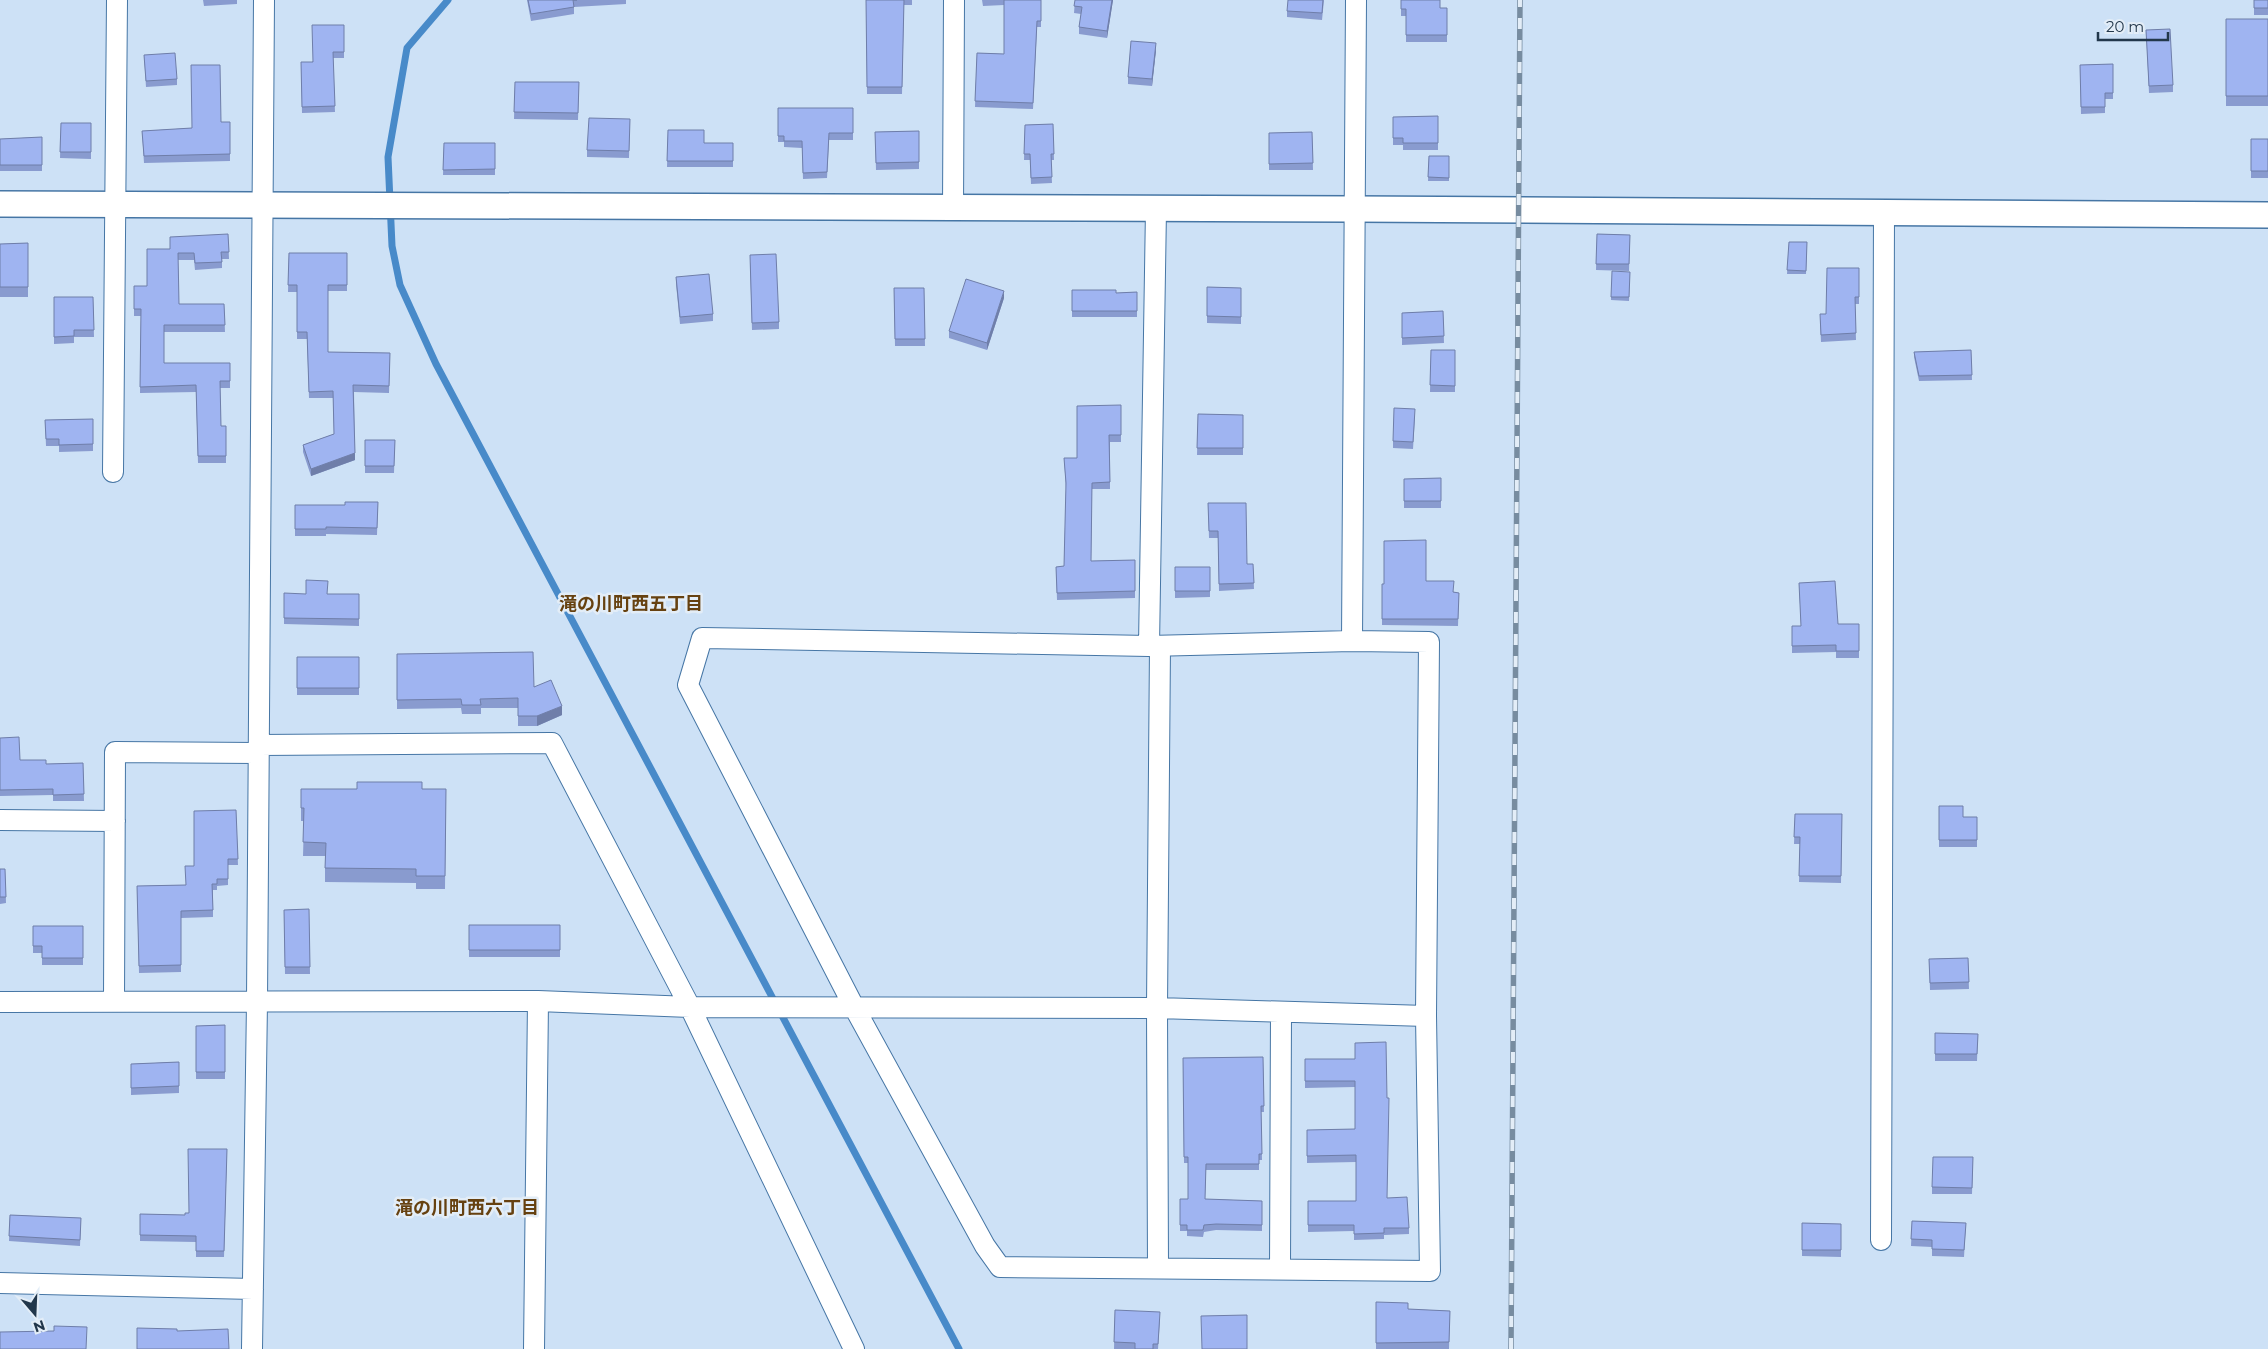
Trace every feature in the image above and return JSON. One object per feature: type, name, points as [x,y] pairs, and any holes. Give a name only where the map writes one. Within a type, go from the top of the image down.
[{"type":"street","points":[[113,472],[117,0]]},
{"type":"street","points":[[252,1349],[257,1002],[264,0]]},
{"type":"street","points":[[954,0],[954,208]]},
{"type":"street","points":[[1352,641],[1356,0]]},
{"type":"street","points":[[0,204],[1355,209],[2268,215]]},
{"type":"street","points":[[1156,209],[1154,646],[1158,1268]]},
{"type":"street","points":[[1880,1240],[1884,213]]},
{"type":"street","points":[[702,638],[1154,646],[1352,641],[1428,642],[1426,1016],[1430,1270],[1000,1267],[985,1246],[854,1008],[688,685],[702,638]]},
{"type":"street","points":[[114,1002],[115,752],[552,743],[690,1007],[854,1349]]},
{"type":"street","points":[[0,820],[115,821]]},
{"type":"street","points":[[0,1002],[538,1001],[690,1007],[1157,1008],[1426,1016]]},
{"type":"street","points":[[534,1349],[538,1001]]},
{"type":"street","points":[[1280,1269],[1281,1012]]},
{"type":"street","points":[[0,1283],[253,1289]]},
{"type":"building","points":[[528,0],[573,0],[574,7],[531,14]]},
{"type":"building","points":[[866,0],[904,0],[902,87],[867,87]]},
{"type":"building","points":[[1004,0],[1041,0],[1041,21],[1037,21],[1033,103],[975,101],[977,53],[1004,54]]},
{"type":"building","points":[[1075,0],[1112,0],[1107,31],[1079,27],[1082,7],[1074,6]]},
{"type":"building","points":[[1288,0],[1323,0],[1322,13],[1287,11]]},
{"type":"building","points":[[1401,0],[1440,0],[1440,8],[1447,8],[1447,35],[1406,35],[1406,9],[1401,9]]},
{"type":"building","points":[[2254,0],[2268,0],[2268,8],[2254,8]]},
{"type":"building","points":[[2226,19],[2268,19],[2268,96],[2226,96]]},
{"type":"building","points":[[312,25],[344,25],[344,52],[333,52],[335,106],[302,107],[301,62],[313,62]]},
{"type":"building","points":[[2170,29],[2173,85],[2149,86],[2146,30]]},
{"type":"building","points":[[1131,41],[1156,43],[1152,79],[1128,77]]},
{"type":"building","points":[[175,53],[177,79],[146,81],[144,55]]},
{"type":"building","points":[[2113,64],[2113,93],[2105,93],[2105,107],[2081,107],[2080,65]]},
{"type":"building","points":[[191,65],[220,65],[221,122],[230,122],[230,154],[144,156],[142,131],[192,128]]},
{"type":"building","points":[[515,82],[579,82],[578,113],[514,112]]},
{"type":"building","points":[[778,108],[853,108],[853,133],[829,133],[827,172],[803,173],[802,141],[784,141],[784,136],[778,136]]},
{"type":"building","points":[[1438,116],[1438,143],[1403,143],[1403,138],[1393,138],[1393,117]]},
{"type":"building","points":[[589,118],[630,119],[629,151],[587,150]]},
{"type":"building","points":[[61,123],[91,123],[91,152],[60,152]]},
{"type":"building","points":[[1053,124],[1054,154],[1051,154],[1052,177],[1031,178],[1030,154],[1024,154],[1025,125]]},
{"type":"building","points":[[668,130],[704,130],[704,143],[733,143],[733,161],[667,161]]},
{"type":"building","points":[[919,131],[919,162],[876,163],[875,132]]},
{"type":"building","points":[[1312,132],[1313,163],[1269,164],[1269,133]]},
{"type":"building","points":[[42,137],[42,165],[0,165],[0,139]]},
{"type":"building","points":[[2251,139],[2268,139],[2268,171],[2251,171]]},
{"type":"building","points":[[444,143],[495,143],[495,169],[443,170]]},
{"type":"building","points":[[1429,156],[1449,156],[1449,178],[1428,177]]},
{"type":"building","points":[[228,234],[229,252],[221,252],[222,262],[195,263],[194,253],[178,253],[179,304],[224,304],[225,325],[164,325],[164,363],[230,363],[230,381],[220,381],[221,426],[226,426],[226,456],[198,456],[196,385],[140,387],[141,309],[134,309],[134,286],[147,286],[147,249],[170,249],[170,237]]},
{"type":"building","points":[[1597,234],[1630,235],[1629,264],[1596,264]]},
{"type":"building","points":[[1789,242],[1807,242],[1806,271],[1787,270]]},
{"type":"building","points":[[28,243],[28,287],[0,287],[0,244]]},
{"type":"building","points":[[289,253],[347,253],[347,285],[328,285],[328,352],[390,353],[389,386],[353,385],[355,453],[311,469],[303,445],[334,434],[333,391],[309,392],[307,332],[297,332],[297,285],[288,285]]},
{"type":"building","points":[[776,254],[779,322],[752,323],[750,255]]},
{"type":"building","points":[[1827,268],[1859,268],[1859,297],[1855,297],[1856,333],[1821,335],[1820,314],[1826,314]]},
{"type":"building","points":[[1612,271],[1630,272],[1629,297],[1611,297]]},
{"type":"building","points":[[709,274],[713,314],[680,317],[676,277]]},
{"type":"building","points":[[966,279],[1004,291],[987,343],[949,331]]},
{"type":"building","points":[[1207,287],[1241,288],[1241,317],[1207,316]]},
{"type":"building","points":[[894,288],[924,288],[925,339],[895,339]]},
{"type":"building","points":[[1072,290],[1116,290],[1116,293],[1137,292],[1137,311],[1072,311]]},
{"type":"building","points":[[54,297],[93,297],[94,330],[74,330],[74,336],[54,337]]},
{"type":"building","points":[[1443,311],[1444,336],[1402,338],[1402,313]]},
{"type":"building","points":[[1431,350],[1455,350],[1455,386],[1430,385]]},
{"type":"building","points":[[1971,350],[1972,375],[1919,376],[1914,352]]},
{"type":"building","points":[[1121,405],[1121,435],[1109,435],[1110,482],[1092,483],[1091,561],[1135,560],[1135,591],[1057,593],[1056,567],[1064,566],[1066,483],[1064,458],[1077,458],[1077,406]]},
{"type":"building","points":[[1394,408],[1415,409],[1413,442],[1393,441]]},
{"type":"building","points":[[1198,414],[1243,415],[1243,448],[1197,448]]},
{"type":"building","points":[[93,419],[93,444],[59,445],[59,439],[46,439],[45,420]]},
{"type":"building","points":[[365,440],[395,440],[394,466],[365,466]]},
{"type":"building","points":[[1441,478],[1441,501],[1404,501],[1404,479]]},
{"type":"building","points":[[345,502],[378,502],[377,528],[326,527],[326,529],[295,529],[295,505],[345,505]]},
{"type":"building","points":[[1208,503],[1246,503],[1247,564],[1253,564],[1254,583],[1219,584],[1218,531],[1209,531]]},
{"type":"building","points":[[1426,540],[1426,581],[1454,581],[1453,592],[1459,593],[1458,619],[1382,619],[1384,541]]},
{"type":"building","points":[[1175,567],[1210,567],[1210,591],[1175,591]]},
{"type":"building","points":[[306,580],[328,581],[327,594],[359,594],[359,619],[284,618],[284,593],[306,594]]},
{"type":"building","points":[[1835,581],[1838,624],[1859,624],[1859,651],[1836,651],[1836,645],[1792,646],[1792,626],[1801,626],[1799,583]]},
{"type":"building","points":[[533,652],[534,687],[551,680],[562,706],[537,716],[518,716],[518,698],[480,699],[481,705],[462,705],[461,699],[397,700],[397,654]]},
{"type":"building","points":[[297,657],[359,657],[359,688],[297,688]]},
{"type":"building","points":[[19,737],[20,760],[46,760],[46,764],[83,763],[84,794],[53,795],[53,789],[0,790],[0,738]]},
{"type":"building","points":[[357,782],[422,782],[422,789],[446,789],[445,876],[416,876],[416,869],[325,868],[326,843],[303,842],[304,808],[301,808],[301,789],[357,789]]},
{"type":"building","points":[[1939,806],[1963,806],[1963,817],[1977,817],[1977,840],[1939,840]]},
{"type":"building","points":[[236,810],[238,859],[228,859],[228,879],[217,879],[217,884],[212,884],[213,910],[181,911],[181,965],[139,966],[137,886],[186,885],[185,866],[194,866],[194,811]]},
{"type":"building","points":[[1795,814],[1842,814],[1841,876],[1799,876],[1800,837],[1794,837]]},
{"type":"building","points":[[0,869],[5,869],[6,897],[0,897]]},
{"type":"building","points":[[309,909],[310,967],[285,967],[284,910]]},
{"type":"building","points":[[469,925],[560,925],[560,950],[469,950]]},
{"type":"building","points":[[33,926],[83,926],[83,958],[42,958],[42,946],[33,946]]},
{"type":"building","points":[[1968,958],[1969,982],[1930,983],[1929,959]]},
{"type":"building","points":[[225,1025],[225,1072],[196,1072],[196,1026]]},
{"type":"building","points":[[1935,1033],[1978,1034],[1977,1054],[1935,1054]]},
{"type":"building","points":[[1386,1042],[1387,1098],[1389,1098],[1387,1198],[1407,1197],[1409,1228],[1384,1228],[1384,1233],[1354,1234],[1354,1225],[1308,1225],[1308,1201],[1356,1201],[1356,1155],[1307,1156],[1307,1130],[1355,1129],[1355,1081],[1305,1081],[1305,1059],[1355,1059],[1355,1043]]},
{"type":"building","points":[[1263,1057],[1264,1106],[1261,1106],[1262,1154],[1259,1154],[1259,1164],[1206,1164],[1205,1199],[1262,1201],[1262,1225],[1216,1224],[1204,1225],[1203,1230],[1187,1230],[1187,1225],[1180,1225],[1180,1199],[1188,1199],[1188,1157],[1184,1157],[1183,1058]]},
{"type":"building","points":[[179,1062],[179,1086],[131,1088],[131,1064]]},
{"type":"building","points":[[188,1149],[227,1149],[224,1251],[196,1251],[196,1236],[140,1235],[140,1214],[185,1215],[185,1213],[189,1213]]},
{"type":"building","points":[[1933,1157],[1973,1157],[1972,1188],[1932,1187]]},
{"type":"building","points":[[10,1215],[81,1218],[80,1240],[9,1236]]},
{"type":"building","points":[[1912,1221],[1966,1223],[1964,1250],[1932,1249],[1932,1240],[1911,1239]]},
{"type":"building","points":[[1802,1223],[1841,1224],[1841,1250],[1802,1250]]},
{"type":"building","points":[[1376,1302],[1408,1303],[1408,1309],[1450,1311],[1449,1342],[1376,1343]]},
{"type":"building","points":[[1115,1310],[1160,1312],[1158,1344],[1153,1344],[1153,1349],[1135,1349],[1135,1343],[1114,1342]]},
{"type":"building","points":[[1247,1315],[1247,1349],[1202,1349],[1201,1316]]},
{"type":"building","points":[[54,1326],[87,1327],[86,1349],[0,1349],[0,1332],[54,1331]]},
{"type":"building","points":[[137,1328],[177,1329],[177,1331],[228,1329],[229,1349],[137,1349]]},
{"type":"waterway","points":[[448,0],[407,48],[388,157],[392,246],[400,285],[436,364],[959,1349]]},
{"type":"railway","points":[[1511,1349],[1520,0]]},
{"type":"district","name":"滝の川町西五丁目","points":[[631,604]]},
{"type":"district","name":"滝の川町西六丁目","points":[[467,1208]]}]
